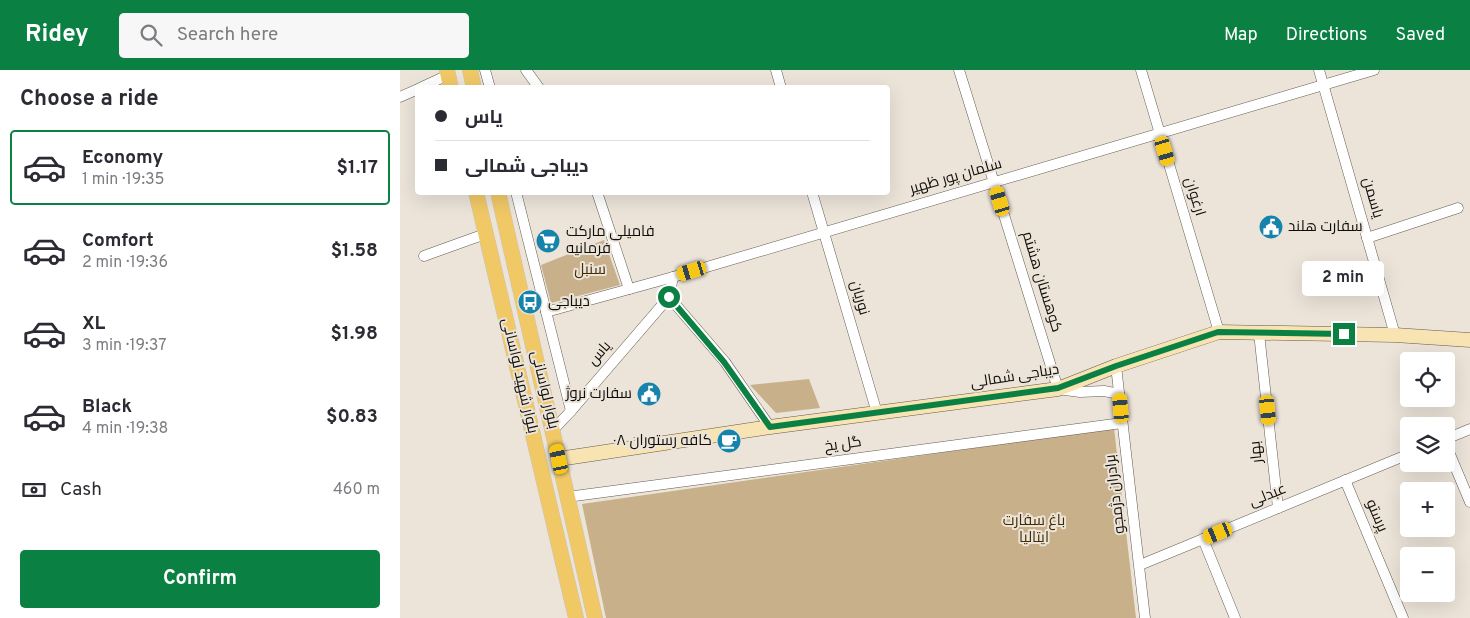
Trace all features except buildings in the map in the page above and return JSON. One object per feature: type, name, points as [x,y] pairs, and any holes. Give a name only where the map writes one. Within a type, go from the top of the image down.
[{"type":"main road","points":[[470,70],[473,85]]},
{"type":"main road","name":"بلوار شهید لواسانی","points":[[477,195],[576,618]]},
{"type":"main road","name":"بلوار لواسانی","points":[[499,195],[595,618]]},
{"type":"main road","name":"دیباجی شمالی","points":[[559,459],[770,427],[1058,388],[1116,366],[1218,332],[1395,335],[1470,340]]},
{"type":"street","points":[[485,70],[489,85]]},
{"type":"street","points":[[526,70],[537,85]]},
{"type":"street","points":[[776,70],[780,85]]},
{"type":"street","name":"کوهستان هشتم","points":[[959,70],[1058,388]]},
{"type":"street","name":"ارغوان","points":[[1141,70],[1218,332]]},
{"type":"street","name":"یاسمن","points":[[1319,70],[1395,335]]},
{"type":"street","name":"سلمان پور ظهیر","points":[[546,312],[673,277],[1374,70]]},
{"type":"street","points":[[427,85],[448,77]]},
{"type":"street","points":[[400,97],[415,90]]},
{"type":"street","points":[[517,195],[571,411]]},
{"type":"street","points":[[598,195],[629,289]]},
{"type":"street","name":"نوریان","points":[[813,195],[877,413]]},
{"type":"street","points":[[1367,238],[1458,208]]},
{"type":"street","points":[[424,256],[485,234]]},
{"type":"street","name":"یاس","points":[[553,430],[669,297],[673,277]]},
{"type":"street","points":[[669,297],[724,362],[770,427]]},
{"type":"street","name":"بهار","points":[[1260,332],[1278,508]]},
{"type":"street","name":"برادران دژمجو","points":[[1116,366],[1145,618]]},
{"type":"street","points":[[1058,388],[1080,392],[1104,391],[1119,394]]},
{"type":"street","name":"گل یخ","points":[[568,497],[1122,423]]},
{"type":"street","points":[[1455,435],[1470,429]]},
{"type":"street","name":"عبدلی","points":[[1140,565],[1400,458]]},
{"type":"street","points":[[1455,466],[1470,502]]},
{"type":"street","name":"پرستو","points":[[1345,480],[1403,618]]},
{"type":"street","points":[[1203,539],[1235,618]]},
{"type":"green space","name":"سنبل","points":[[604,240],[620,285],[551,303],[541,265]]},
{"type":"green space","points":[[809,379],[820,408],[776,413],[750,385]]},
{"type":"green space","name":"باغ سفارت ایتالیا","points":[[1114,428],[1136,618],[606,618],[582,504]]},
{"type":"place","name":"سفارت هلند","points":[[1271,227]]},
{"type":"place","name":"فامیلی مارکت فرمانیه","points":[[548,241]]},
{"type":"place","name":"دیباجی","points":[[530,302]]},
{"type":"place","name":"سفارت نروژ","points":[[649,394]]},
{"type":"place","name":"کافه رستوران ٠٨","points":[[729,441]]},
{"type":"route","points":[[669,297],[724,362],[770,427],[1058,388],[1116,366],[1218,332],[1344,334]]}]
